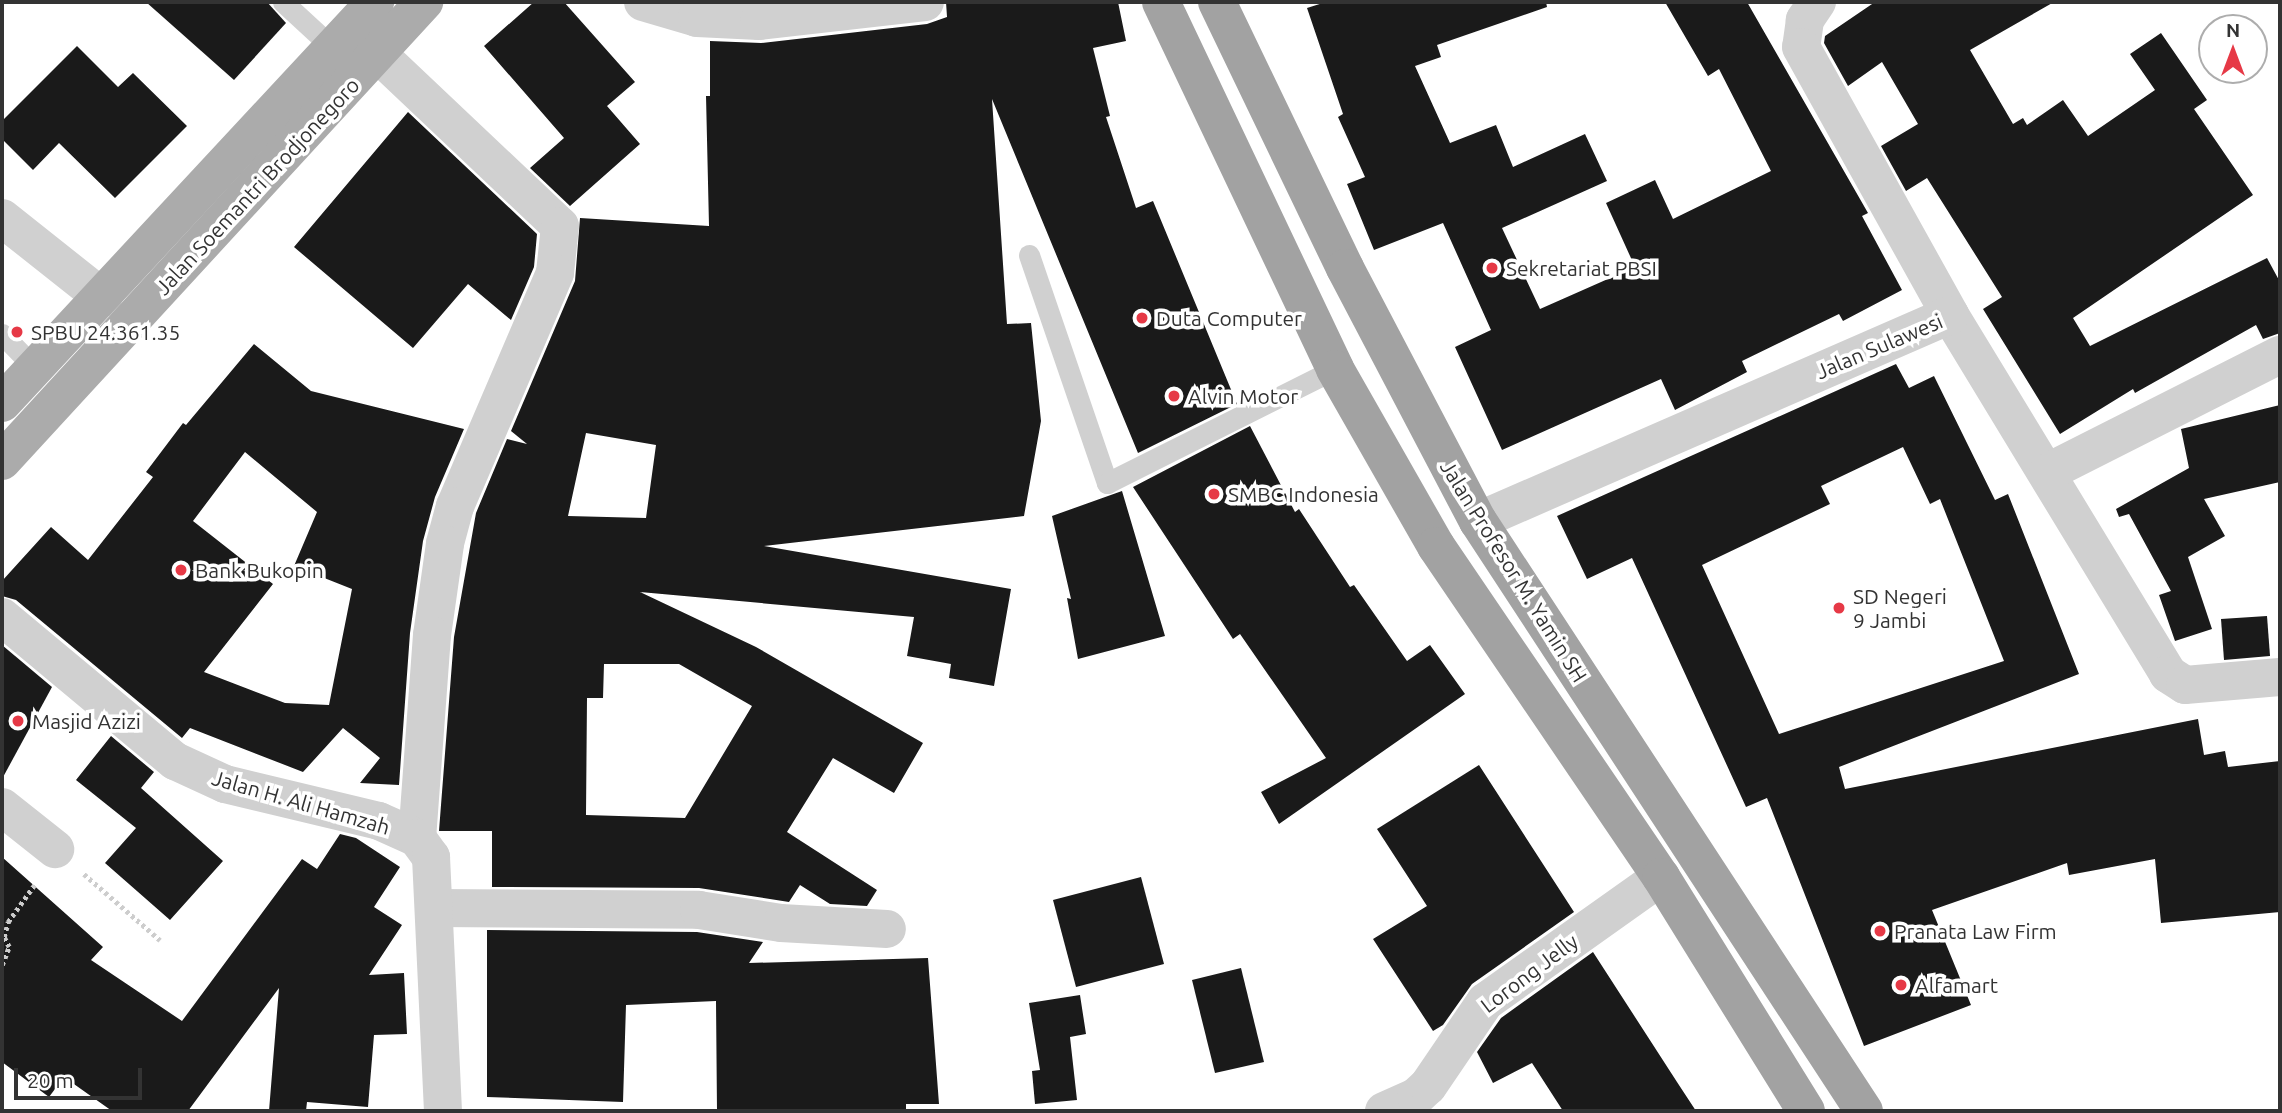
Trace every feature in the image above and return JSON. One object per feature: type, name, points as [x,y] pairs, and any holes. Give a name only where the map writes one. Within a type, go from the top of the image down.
[{"type":"highway","points":[[1161,2],[1335,369],[1436,546],[1661,877],[1806,1111]]},
{"type":"highway","name":"Jalan Profesor M. Yamin SH","points":[[1217,2],[1351,280],[1478,521],[1864,1111]]},
{"type":"main road","name":"Jalan Soemantri Brodjonegoro","points":[[2,461],[116,312],[375,2]]},
{"type":"main road","name":"Jalan Soemantri Brodjonegoro","points":[[2,403],[35,368],[116,312],[378,54],[424,2]]},
{"type":"street","points":[[643,2],[697,18],[759,21],[925,2]]},
{"type":"street","points":[[1817,2],[1805,20],[1801,47],[1950,315]]},
{"type":"street","points":[[378,54],[560,226],[555,273],[454,506],[445,544],[424,719],[418,838]]},
{"type":"street","points":[[2,218],[116,312]]},
{"type":"street","name":"Jalan Sulawesi","points":[[1478,521],[1950,315],[2048,472],[2168,674],[2185,685],[2280,677]]},
{"type":"street","points":[[2048,472],[2280,355]]},
{"type":"street","name":"Jalan H. Ali Hamzah","points":[[2,617],[175,761],[225,784],[379,821],[418,838],[431,857],[443,1111]]},
{"type":"street","points":[[2,807],[55,849]]},
{"type":"street","name":"Lorong Jelly","points":[[1384,1111],[1416,1097],[1428,1086],[1485,1002],[1661,877]]},
{"type":"street","points":[[434,908],[699,911],[781,923],[887,929]]},
{"type":"lane","points":[[283,2],[334,49]]},
{"type":"lane","points":[[1029,255],[1107,483],[1335,369]]},
{"type":"lane","points":[[2,334],[35,368]]},
{"type":"path","points":[[2,965],[9,947],[5,937],[8,922],[55,849],[160,940]]},
{"type":"building","points":[[146,2],[267,2],[286,23],[234,80]]},
{"type":"building","points":[[534,2],[564,2],[635,82],[607,106],[640,144],[570,206],[530,168],[564,138],[484,46]]},
{"type":"building","points":[[946,2],[1118,2],[1126,41],[1093,48],[1110,116],[1106,117],[1136,208],[1153,201],[1237,404],[1138,453],[992,99],[1007,324],[1031,323],[1041,421],[1024,516],[764,546],[1011,589],[994,686],[949,678],[951,664],[907,656],[914,617],[640,592],[756,647],[923,743],[894,793],[833,758],[787,832],[877,890],[867,906],[830,904],[800,885],[789,902],[699,888],[492,887],[492,831],[439,831],[454,637],[476,513],[507,439],[527,444],[511,431],[575,281],[580,218],[709,226],[706,96],[710,96],[710,41],[761,43],[927,24],[947,17]],"holes":[[[586,433],[656,445],[646,518],[568,516]],[[604,664],[679,664],[752,706],[685,818],[586,815],[587,698],[603,698]]]},
{"type":"building","points":[[1326,2],[1546,2],[1547,7],[1437,45],[1441,57],[1415,66],[1450,143],[1496,125],[1513,167],[1585,134],[1607,181],[1502,228],[1540,309],[1635,267],[1606,203],[1655,180],[1673,219],[1771,171],[1719,69],[1708,76],[1665,2],[1747,2],[1868,213],[1862,216],[1902,290],[1843,321],[1839,314],[1742,361],[1747,372],[1675,410],[1661,379],[1502,450],[1455,347],[1491,330],[1443,223],[1374,250],[1347,184],[1365,177],[1338,117],[1343,114],[1307,8]]},
{"type":"building","points":[[1875,2],[2054,2],[1970,50],[2013,124],[2023,118],[2027,125],[2063,100],[2088,136],[2155,90],[2130,54],[2161,33],[2207,100],[2194,109],[2253,195],[2073,318],[2090,346],[2267,258],[2280,282],[2280,333],[2263,339],[2256,325],[2135,393],[2133,389],[2060,434],[1983,309],[2002,297],[1927,178],[1906,191],[1881,146],[1918,124],[1882,62],[1848,86],[1824,43],[1825,36]]},
{"type":"building","points":[[77,46],[118,87],[133,73],[187,126],[115,198],[59,143],[33,170],[2,139],[2,121]]},
{"type":"building","points":[[408,112],[537,234],[534,267],[511,320],[468,284],[413,348],[294,247]]},
{"type":"building","points":[[254,344],[311,391],[464,429],[435,497],[423,541],[410,633],[399,785],[360,783],[380,758],[343,728],[303,772],[190,728],[182,738],[16,600],[2,596],[2,581],[51,527],[88,560],[153,477],[146,472],[183,423],[186,425]],"holes":[[[245,452],[317,512],[294,566],[352,589],[329,705],[285,703],[204,672],[273,584],[193,521]]]},
{"type":"building","points":[[1896,364],[1909,388],[1934,376],[1995,500],[2008,494],[2079,674],[1839,767],[1845,789],[2198,719],[2204,755],[2225,751],[2228,767],[2280,761],[2280,912],[2161,923],[2155,859],[2069,875],[2067,863],[1932,910],[1971,1005],[1864,1046],[1767,798],[1746,807],[1632,558],[1587,579],[1557,516]],"holes":[[[1903,447],[1930,504],[1940,499],[2004,661],[1779,734],[1702,565],[1830,504],[1821,486]]]},
{"type":"building","points":[[2280,405],[2280,482],[2204,499],[2225,536],[2188,557],[2212,629],[2175,641],[2159,595],[2171,591],[2129,514],[2119,517],[2116,509],[2189,468],[2181,429]]},
{"type":"building","points":[[1250,426],[1295,512],[1299,509],[1350,587],[1354,585],[1407,661],[1430,645],[1465,694],[1279,824],[1261,792],[1326,758],[1240,634],[1233,639],[1133,487]]},
{"type":"building","points":[[1122,491],[1165,636],[1078,659],[1067,598],[1071,599],[1052,516]]},
{"type":"building","points":[[2267,616],[2270,656],[2224,660],[2221,619]]},
{"type":"building","name":"Masjid Azizi","points":[[2,645],[52,687],[2,779]]},
{"type":"building","points":[[111,736],[154,772],[141,788],[223,861],[170,920],[105,863],[136,828],[76,780]]},
{"type":"building","points":[[1479,765],[1574,912],[1472,984],[1443,1025],[1433,1031],[1373,939],[1427,906],[1377,829]]},
{"type":"building","points":[[340,834],[356,838],[400,867],[374,907],[402,925],[369,975],[404,973],[407,1034],[374,1035],[368,1107],[307,1102],[306,1111],[269,1111],[279,988],[188,1111],[112,1111],[64,1077],[49,1097],[2,1062],[2,857],[103,947],[91,960],[182,1021],[302,859],[317,869]]},
{"type":"building","points":[[1141,877],[1164,964],[1076,987],[1053,900]]},
{"type":"building","points":[[487,930],[697,932],[763,942],[749,963],[928,958],[939,1104],[906,1104],[906,1111],[717,1111],[716,1001],[626,1005],[623,1102],[487,1097]]},
{"type":"building","points":[[1593,952],[1696,1111],[1563,1111],[1532,1063],[1493,1083],[1477,1052],[1501,1018]]},
{"type":"building","points":[[1241,968],[1264,1062],[1215,1073],[1192,980]]},
{"type":"building","points":[[1080,995],[1086,1034],[1070,1037],[1077,1100],[1035,1104],[1032,1071],[1040,1070],[1029,1003]]},
{"type":"place","name":"Sekretariat PBSI","points":[[1492,268]]},
{"type":"place","name":"Duta Computer","points":[[1142,318]]},
{"type":"place","name":"SPBU 24.361.35","points":[[17,332]]},
{"type":"place","name":"Alvin Motor","points":[[1174,396]]},
{"type":"place","name":"SMBC Indonesia","points":[[1214,494]]},
{"type":"place","name":"Bank Bukopin","points":[[181,570]]},
{"type":"place","name":"SD Negeri 9 Jambi","points":[[1839,608]]},
{"type":"place","name":"Masjid Azizi","points":[[18,721]]},
{"type":"place","name":"Pranata Law Firm","points":[[1880,931]]},
{"type":"place","name":"Alfamart","points":[[1901,985]]}]
